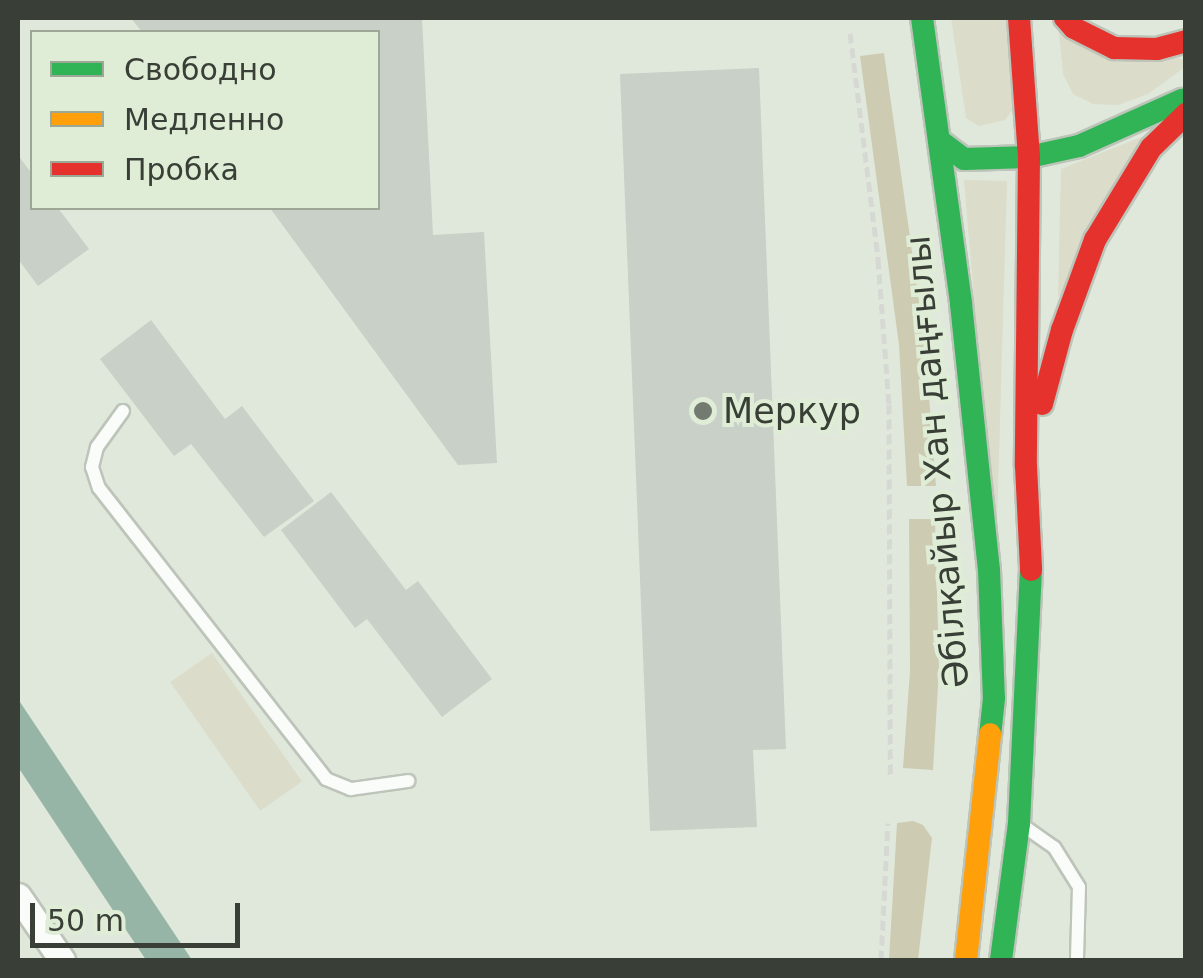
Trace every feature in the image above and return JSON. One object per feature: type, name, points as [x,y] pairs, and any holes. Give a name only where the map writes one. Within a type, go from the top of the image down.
[{"type":"main road","name":"Әбілқайыр Хан даңғылы","points":[[922,18],[940,141],[989,570],[994,698],[966,960]]},
{"type":"main road","name":"Әбілқайыр Хан даңғылы","points":[[1001,960],[1019,823],[1031,572],[1026,466],[1029,157],[1019,18]]},
{"type":"main road","points":[[1065,18],[1074,28],[1114,48],[1157,49],[1186,41]]},
{"type":"main road","points":[[940,141],[964,159],[1029,157],[1079,146],[1186,99]]},
{"type":"main road","points":[[1026,466],[1062,330],[1095,240],[1151,148],[1186,114]]},
{"type":"street","points":[[18,896],[62,960]]},
{"type":"lane","points":[[123,411],[98,446],[92,468],[100,488],[123,518],[326,778],[351,789],[408,781]]},
{"type":"lane","points":[[1019,823],[1054,847],[1079,887],[1077,960]]},
{"type":"path","points":[[850,33],[878,259],[889,404],[890,775]]},
{"type":"path","points":[[880,960],[888,822]]},
{"type":"shaded area","points":[[951,18],[1006,18],[1013,109],[1005,120],[979,126],[966,118]]},
{"type":"shaded area","points":[[1058,23],[1185,60],[1185,67],[1148,94],[1118,105],[1093,104],[1073,94],[1063,74]]},
{"type":"shaded area","points":[[884,53],[925,344],[936,486],[907,486],[899,345],[860,56]]},
{"type":"shaded area","points":[[1141,137],[1058,298],[1061,169]]},
{"type":"shaded area","points":[[964,180],[1007,181],[996,558]]},
{"type":"shaded area","points":[[909,519],[935,519],[939,669],[933,770],[903,768],[910,671]]},
{"type":"shaded area","points":[[212,653],[302,782],[260,811],[170,682]]},
{"type":"shaded area","points":[[18,699],[192,960],[146,960],[18,767]]},
{"type":"shaded area","points":[[913,821],[923,825],[932,838],[918,960],[889,960],[897,823]]},
{"type":"building","points":[[131,18],[422,18],[433,235],[484,232],[497,463],[458,465],[271,210],[380,210],[380,30],[140,30]]},
{"type":"building","name":"Меркур","points":[[759,68],[786,749],[753,750],[757,827],[650,831],[620,74]]},
{"type":"building","points":[[18,155],[30,171],[30,210],[60,210],[89,249],[38,286],[18,259]]},
{"type":"building","points":[[151,320],[225,419],[242,406],[314,501],[264,537],[191,444],[174,456],[100,359]]},
{"type":"building","points":[[331,492],[406,590],[418,581],[492,679],[442,717],[367,619],[355,628],[281,530]]},
{"type":"traffic: fast","points":[[922,18],[961,304],[989,570],[994,698],[990,734]]},
{"type":"traffic: fast","points":[[940,141],[964,159],[1029,157],[1079,146],[1182,100]]},
{"type":"traffic: fast","points":[[1001,960],[1019,823],[1031,570]]},
{"type":"traffic: slow","points":[[966,960],[990,734]]},
{"type":"traffic: jam","points":[[1019,18],[1029,157],[1026,466],[1031,570]]},
{"type":"traffic: jam","points":[[1065,18],[1074,28],[1114,48],[1157,49],[1186,41]]},
{"type":"traffic: jam","points":[[1042,404],[1062,330],[1095,240],[1151,148],[1186,114]]},
{"type":"place","name":"Меркур","points":[[703,411]]}]
